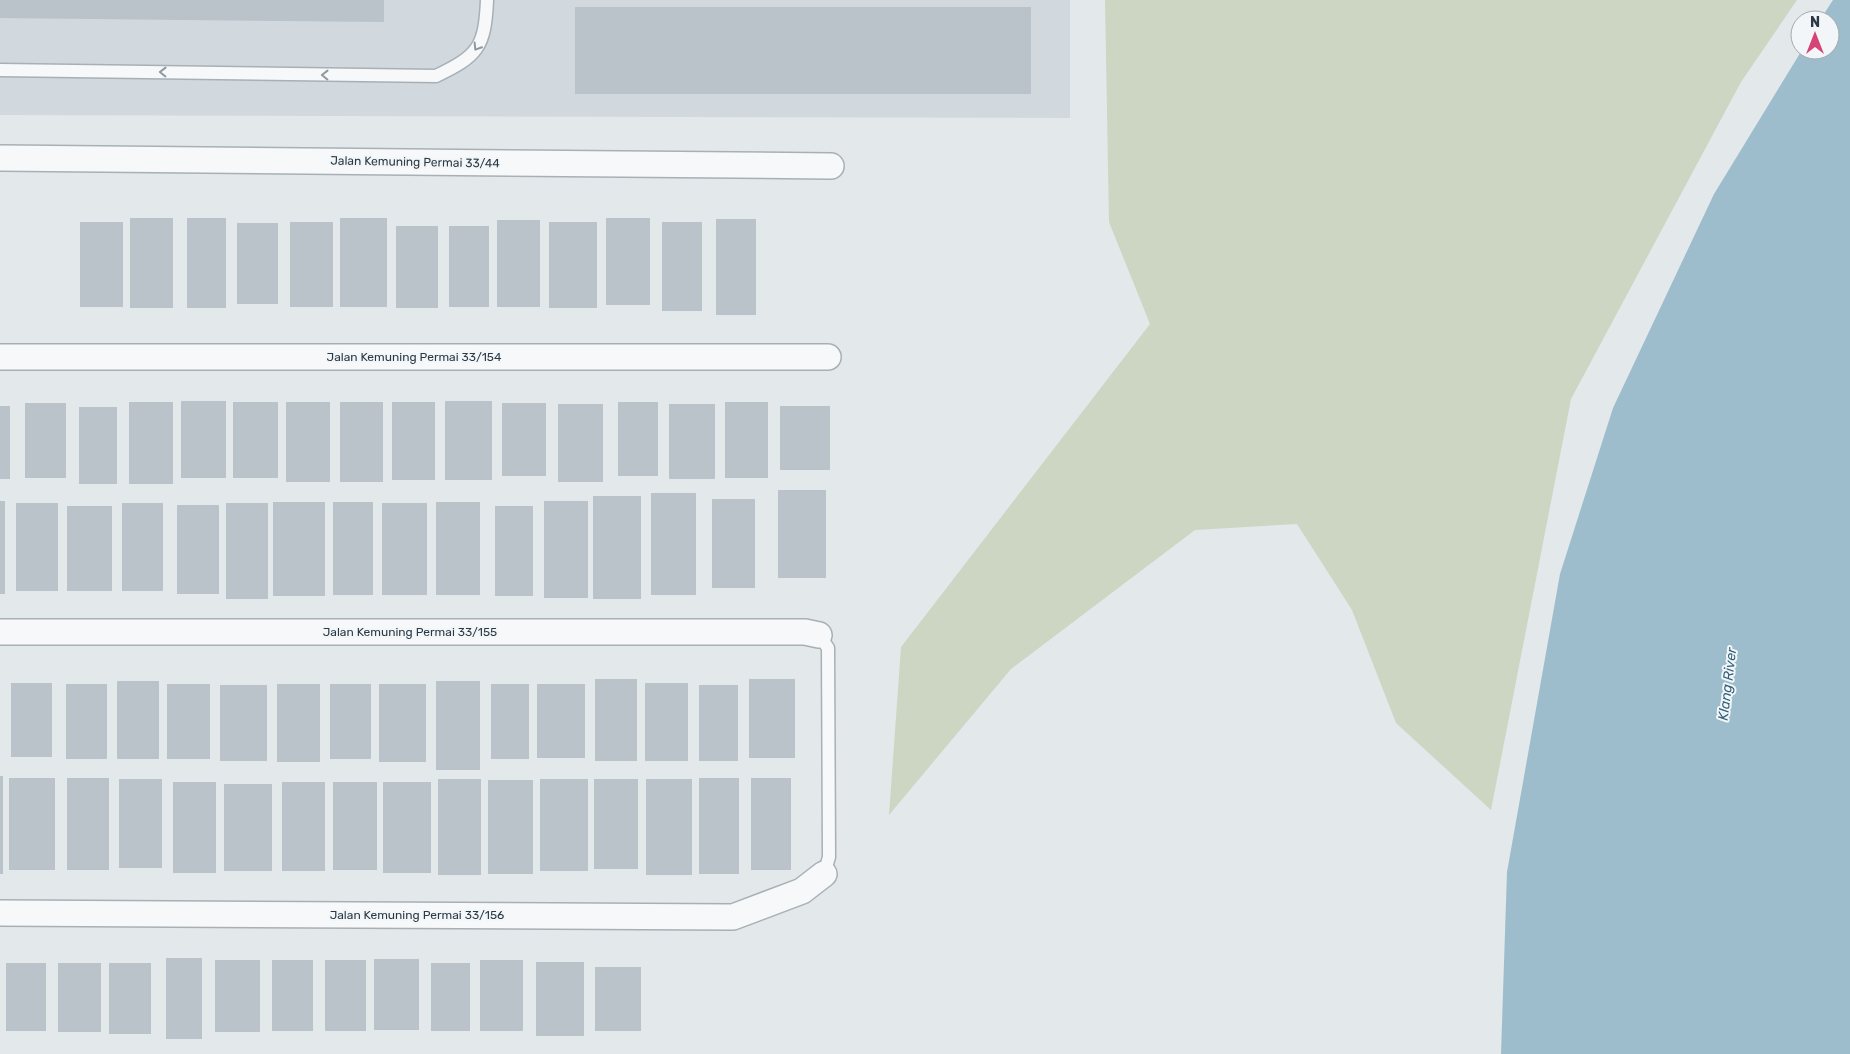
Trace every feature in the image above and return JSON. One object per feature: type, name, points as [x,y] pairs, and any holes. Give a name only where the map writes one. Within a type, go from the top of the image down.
[{"type":"street","name":"Jalan Kemuning Permai 33/44","points":[[0,158],[831,166]]},
{"type":"street","name":"Jalan Kemuning Permai 33/154","points":[[0,357],[828,357]]},
{"type":"street","name":"Jalan Kemuning Permai 33/155","points":[[0,632],[805,632],[819,636]]},
{"type":"street","name":"Jalan Kemuning Permai 33/156","points":[[0,913],[733,917],[802,891],[824,874]]},
{"type":"lane","points":[[0,70],[436,76],[464,63],[480,46],[486,20],[487,0]]},
{"type":"lane","points":[[819,636],[828,648],[829,856],[824,874]]},
{"type":"shaded area","points":[[0,0],[1070,0],[1070,118],[0,115]]},
{"type":"green space","points":[[1105,0],[1797,0],[1741,82],[1571,399],[1491,810],[1396,723],[1352,610],[1297,524],[1195,530],[1011,669],[889,815],[901,647],[1150,324],[1109,222]]},
{"type":"water","name":"Klang River","points":[[1833,0],[1850,0],[1850,1054],[1501,1054],[1507,872],[1560,574],[1613,408],[1714,194],[1796,60],[1840,60],[1840,10],[1826,10]]},
{"type":"building","points":[[0,0],[384,0],[384,22],[0,18]]},
{"type":"building","points":[[575,7],[1031,7],[1031,94],[575,94]]},
{"type":"building","points":[[130,218],[173,218],[173,308],[130,308]]},
{"type":"building","points":[[187,218],[226,218],[226,308],[187,308]]},
{"type":"building","points":[[340,218],[387,218],[387,307],[340,307]]},
{"type":"building","points":[[606,218],[650,218],[650,305],[606,305]]},
{"type":"building","points":[[716,219],[756,219],[756,315],[716,315]]},
{"type":"building","points":[[497,220],[540,220],[540,307],[497,307]]},
{"type":"building","points":[[80,222],[123,222],[123,307],[80,307]]},
{"type":"building","points":[[290,222],[333,222],[333,307],[290,307]]},
{"type":"building","points":[[549,222],[597,222],[597,308],[549,308]]},
{"type":"building","points":[[662,222],[702,222],[702,311],[662,311]]},
{"type":"building","points":[[237,223],[278,223],[278,304],[237,304]]},
{"type":"building","points":[[396,226],[438,226],[438,308],[396,308]]},
{"type":"building","points":[[449,226],[489,226],[489,307],[449,307]]},
{"type":"building","points":[[181,401],[226,401],[226,478],[181,478]]},
{"type":"building","points":[[445,401],[492,401],[492,480],[445,480]]},
{"type":"building","points":[[129,402],[173,402],[173,484],[129,484]]},
{"type":"building","points":[[233,402],[278,402],[278,478],[233,478]]},
{"type":"building","points":[[286,402],[330,402],[330,482],[286,482]]},
{"type":"building","points":[[340,402],[383,402],[383,482],[340,482]]},
{"type":"building","points":[[392,402],[435,402],[435,480],[392,480]]},
{"type":"building","points":[[618,402],[658,402],[658,476],[618,476]]},
{"type":"building","points":[[725,402],[768,402],[768,478],[725,478]]},
{"type":"building","points":[[25,403],[66,403],[66,478],[25,478]]},
{"type":"building","points":[[502,403],[546,403],[546,476],[502,476]]},
{"type":"building","points":[[558,404],[603,404],[603,482],[558,482]]},
{"type":"building","points":[[669,404],[715,404],[715,479],[669,479]]},
{"type":"building","points":[[0,406],[10,406],[10,479],[0,479]]},
{"type":"building","points":[[780,406],[830,406],[830,470],[780,470]]},
{"type":"building","points":[[79,407],[117,407],[117,484],[79,484]]},
{"type":"building","points":[[778,490],[826,490],[826,578],[778,578]]},
{"type":"building","points":[[651,493],[696,493],[696,595],[651,595]]},
{"type":"building","points":[[593,496],[641,496],[641,599],[593,599]]},
{"type":"building","points":[[712,499],[755,499],[755,588],[712,588]]},
{"type":"building","points":[[0,501],[5,501],[5,594],[0,594]]},
{"type":"building","points":[[544,501],[588,501],[588,598],[544,598]]},
{"type":"building","points":[[273,502],[325,502],[325,596],[273,596]]},
{"type":"building","points":[[333,502],[373,502],[373,595],[333,595]]},
{"type":"building","points":[[436,502],[480,502],[480,595],[436,595]]},
{"type":"building","points":[[16,503],[58,503],[58,591],[16,591]]},
{"type":"building","points":[[122,503],[163,503],[163,591],[122,591]]},
{"type":"building","points":[[226,503],[268,503],[268,599],[226,599]]},
{"type":"building","points":[[382,503],[427,503],[427,595],[382,595]]},
{"type":"building","points":[[177,505],[219,505],[219,594],[177,594]]},
{"type":"building","points":[[67,506],[112,506],[112,591],[67,591]]},
{"type":"building","points":[[495,506],[533,506],[533,596],[495,596]]},
{"type":"building","points":[[595,679],[637,679],[637,761],[595,761]]},
{"type":"building","points":[[749,679],[795,679],[795,758],[749,758]]},
{"type":"building","points":[[117,681],[159,681],[159,759],[117,759]]},
{"type":"building","points":[[436,681],[480,681],[480,770],[436,770]]},
{"type":"building","points":[[11,683],[52,683],[52,757],[11,757]]},
{"type":"building","points":[[645,683],[688,683],[688,761],[645,761]]},
{"type":"building","points":[[66,684],[107,684],[107,759],[66,759]]},
{"type":"building","points":[[167,684],[210,684],[210,759],[167,759]]},
{"type":"building","points":[[277,684],[320,684],[320,762],[277,762]]},
{"type":"building","points":[[330,684],[371,684],[371,759],[330,759]]},
{"type":"building","points":[[379,684],[426,684],[426,762],[379,762]]},
{"type":"building","points":[[491,684],[529,684],[529,759],[491,759]]},
{"type":"building","points":[[537,684],[585,684],[585,758],[537,758]]},
{"type":"building","points":[[220,685],[267,685],[267,761],[220,761]]},
{"type":"building","points":[[699,685],[738,685],[738,761],[699,761]]},
{"type":"building","points":[[0,776],[3,776],[3,874],[0,874]]},
{"type":"building","points":[[9,778],[55,778],[55,870],[9,870]]},
{"type":"building","points":[[67,778],[109,778],[109,870],[67,870]]},
{"type":"building","points":[[699,778],[739,778],[739,874],[699,874]]},
{"type":"building","points":[[751,778],[791,778],[791,870],[751,870]]},
{"type":"building","points":[[119,779],[162,779],[162,868],[119,868]]},
{"type":"building","points":[[438,779],[481,779],[481,875],[438,875]]},
{"type":"building","points":[[540,779],[588,779],[588,871],[540,871]]},
{"type":"building","points":[[594,779],[638,779],[638,869],[594,869]]},
{"type":"building","points":[[646,779],[692,779],[692,875],[646,875]]},
{"type":"building","points":[[488,780],[533,780],[533,874],[488,874]]},
{"type":"building","points":[[173,782],[216,782],[216,873],[173,873]]},
{"type":"building","points":[[282,782],[325,782],[325,871],[282,871]]},
{"type":"building","points":[[333,782],[377,782],[377,870],[333,870]]},
{"type":"building","points":[[383,782],[431,782],[431,873],[383,873]]},
{"type":"building","points":[[224,784],[272,784],[272,871],[224,871]]},
{"type":"building","points":[[166,958],[202,958],[202,1039],[166,1039]]},
{"type":"building","points":[[374,959],[419,959],[419,1030],[374,1030]]},
{"type":"building","points":[[215,960],[260,960],[260,1032],[215,1032]]},
{"type":"building","points":[[272,960],[313,960],[313,1031],[272,1031]]},
{"type":"building","points":[[325,960],[366,960],[366,1031],[325,1031]]},
{"type":"building","points":[[480,960],[523,960],[523,1031],[480,1031]]},
{"type":"building","points":[[536,962],[584,962],[584,1036],[536,1036]]},
{"type":"building","points":[[6,963],[46,963],[46,1031],[6,1031]]},
{"type":"building","points":[[58,963],[101,963],[101,1032],[58,1032]]},
{"type":"building","points":[[109,963],[151,963],[151,1034],[109,1034]]},
{"type":"building","points":[[431,963],[470,963],[470,1031],[431,1031]]},
{"type":"building","points":[[595,967],[641,967],[641,1031],[595,1031]]}]
